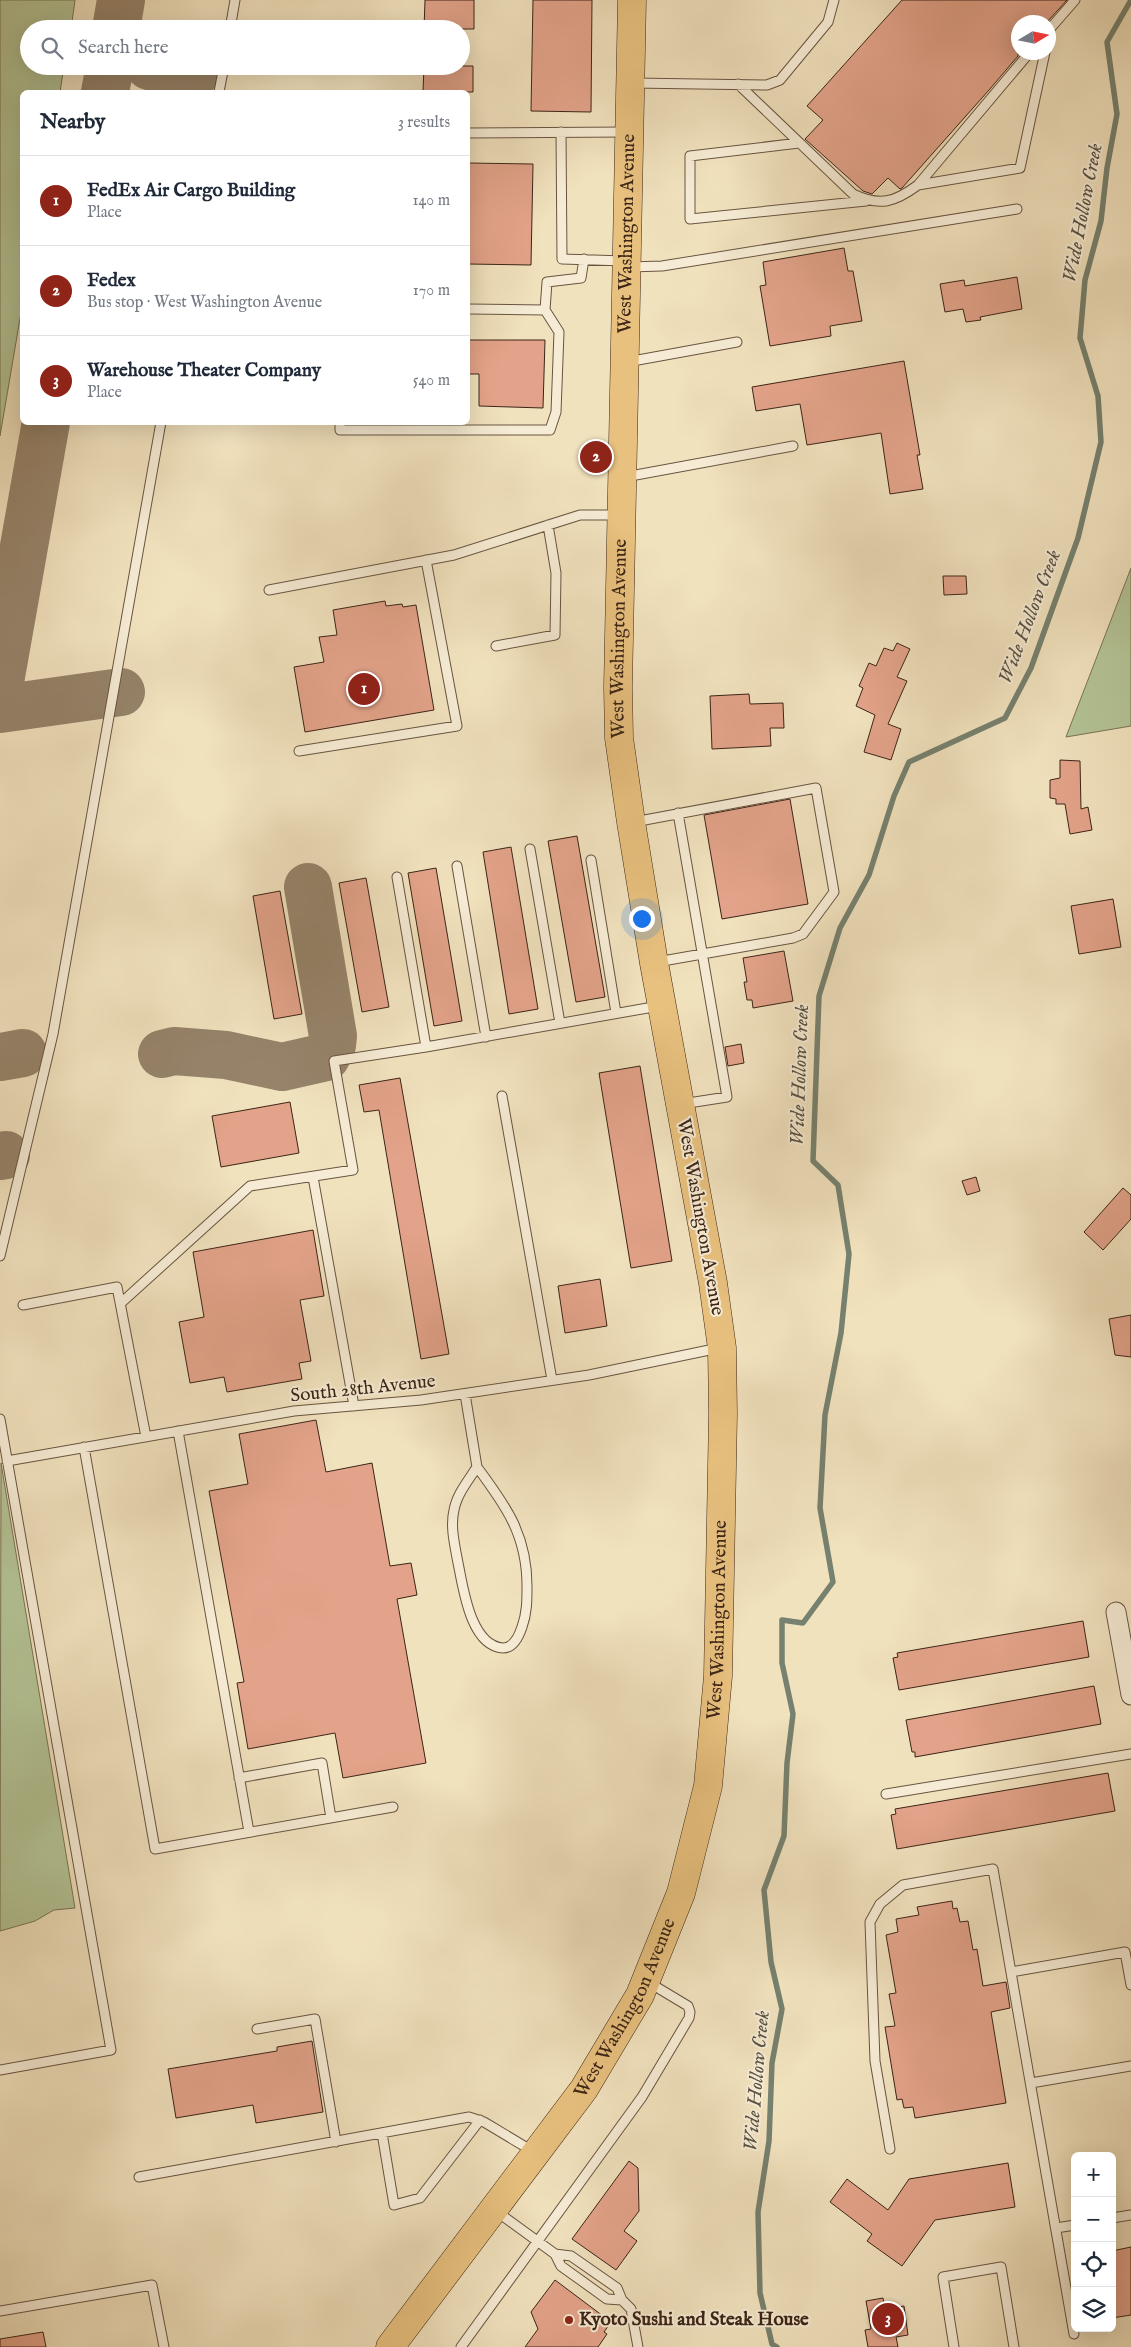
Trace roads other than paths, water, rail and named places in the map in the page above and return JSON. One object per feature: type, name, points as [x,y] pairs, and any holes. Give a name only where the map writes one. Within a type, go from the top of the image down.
[{"type":"main road","name":"West Washington Avenue","points":[[390,2347],[584,2090],[640,1995],[681,1893],[708,1786],[718,1676],[723,1414],[722,1348],[713,1283],[654,962],[619,738],[622,477],[632,0]]},
{"type":"street","points":[[1116,1612],[1131,1695]]},
{"type":"lane","points":[[232,20],[235,0]]},
{"type":"lane","points":[[630,83],[767,85],[780,80],[828,22],[834,0]]},
{"type":"lane","points":[[1056,23],[1075,0]]},
{"type":"lane","points":[[800,143],[690,156],[690,219],[867,201],[884,202],[901,198],[918,185],[1023,60]]},
{"type":"lane","points":[[918,185],[1020,168],[1042,60]]},
{"type":"lane","points":[[219,90],[222,75]]},
{"type":"lane","points":[[738,84],[853,194],[867,201]]},
{"type":"lane","points":[[561,132],[562,259],[584,259],[662,266],[1017,209]]},
{"type":"lane","points":[[470,133],[629,132]]},
{"type":"lane","points":[[340,425],[340,430],[550,430],[556,412],[559,332],[545,310],[547,282],[581,278],[584,259]]},
{"type":"lane","points":[[470,309],[545,310]]},
{"type":"lane","points":[[625,362],[737,342]]},
{"type":"lane","points":[[0,1256],[53,1034],[160,425]]},
{"type":"lane","points":[[622,477],[794,446]]},
{"type":"lane","points":[[269,590],[454,555],[580,515],[622,515]]},
{"type":"lane","points":[[496,646],[555,635],[556,573],[548,525]]},
{"type":"lane","points":[[299,751],[457,726],[426,560]]},
{"type":"lane","points":[[631,822],[816,788],[834,892],[803,934],[793,938],[654,962]]},
{"type":"lane","points":[[678,813],[727,1097],[680,1105]]},
{"type":"lane","points":[[530,849],[560,1023]]},
{"type":"lane","points":[[591,860],[616,1013]]},
{"type":"lane","points":[[457,866],[486,1037]]},
{"type":"lane","points":[[397,877],[426,1047]]},
{"type":"lane","points":[[121,1303],[250,1186],[353,1170],[334,1061],[486,1037],[662,1005]]},
{"type":"lane","points":[[502,1096],[552,1380]]},
{"type":"lane","points":[[313,1177],[354,1406]]},
{"type":"lane","points":[[23,1305],[117,1287],[146,1436]]},
{"type":"lane","name":"South 28th Avenue","points":[[8,1462],[294,1411],[382,1405],[465,1394],[552,1380],[722,1348]]},
{"type":"lane","points":[[465,1394],[477,1467],[506,1506],[524,1550],[527,1613],[514,1643],[504,1648],[495,1646],[474,1623],[466,1606],[454,1535],[453,1512],[457,1500],[477,1467]]},
{"type":"lane","points":[[0,1418],[111,2050],[0,2070]]},
{"type":"lane","points":[[178,1431],[249,1832]]},
{"type":"lane","points":[[84,1447],[155,1849],[393,1807]]},
{"type":"lane","points":[[886,1794],[1131,1754]]},
{"type":"lane","points":[[239,1778],[322,1763],[331,1818]]},
{"type":"lane","points":[[890,2149],[875,2061],[870,1922],[880,1904],[903,1886],[993,1869],[1074,2334]]},
{"type":"lane","points":[[1011,1972],[1125,1952],[1131,1985]]},
{"type":"lane","points":[[461,2347],[642,2097],[689,2018],[688,2006],[646,1980]]},
{"type":"lane","points":[[257,2029],[315,2019],[336,2142]]},
{"type":"lane","points":[[1030,2083],[1131,2066]]},
{"type":"lane","points":[[139,2177],[469,2118],[480,2120],[536,2153]]},
{"type":"lane","points":[[382,2133],[394,2204],[420,2198],[480,2120]]},
{"type":"lane","points":[[494,2210],[555,2254],[571,2256],[617,2288],[622,2300],[631,2309],[638,2347]]},
{"type":"lane","points":[[1116,2217],[1131,2215]]},
{"type":"lane","points":[[1056,2228],[1071,2226]]},
{"type":"lane","points":[[555,2254],[561,2266],[607,2299],[622,2300]]},
{"type":"lane","points":[[954,2347],[943,2277],[1001,2267],[1014,2347]]},
{"type":"lane","points":[[0,2311],[152,2285],[164,2347]]},
{"type":"waterway","name":"Wide Hollow Creek","points":[[777,2347],[772,2344],[760,2293],[758,2212],[769,2141],[772,2063],[782,2009],[771,1962],[764,1890],[784,1836],[787,1763],[793,1714],[782,1663],[782,1620],[803,1623],[833,1582],[820,1508],[825,1415],[841,1333],[849,1254],[838,1185],[813,1161],[819,996],[840,928],[869,875],[894,796],[909,762],[1005,718],[1031,668],[1078,538],[1101,442],[1098,396],[1080,338],[1085,280],[1101,221],[1107,168],[1117,114],[1107,42],[1131,0]]},
{"type":"place","name":"Fedex","points":[[596,457]]},
{"type":"place","name":"FedEx Air Cargo Building","points":[[364,689]]},
{"type":"place","name":"Warehouse Theater Company","points":[[888,2319]]},
{"type":"place","name":"Kyoto Sushi and Steak House","points":[[569,2320]]}]
